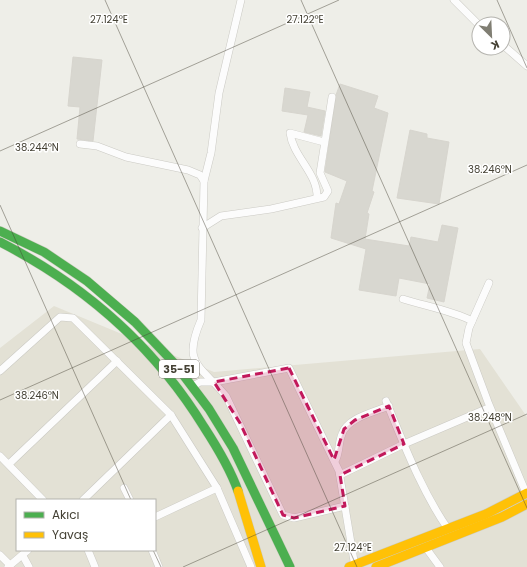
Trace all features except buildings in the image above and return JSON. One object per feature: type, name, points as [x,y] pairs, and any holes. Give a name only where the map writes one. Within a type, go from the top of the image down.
[{"type":"main road","name":"35-51","points":[[0,231],[44,252],[87,281],[135,322],[193,386],[233,448],[289,564]]},
{"type":"main road","name":"35-51","points":[[0,242],[60,276],[102,309],[147,352],[174,382],[199,416],[224,459],[236,485],[261,567]]},
{"type":"main road","points":[[353,566],[486,514],[527,493]]},
{"type":"main road","points":[[376,567],[396,564],[426,548],[502,517],[527,504]]},
{"type":"main road","points":[[289,564],[296,567]]},
{"type":"street","points":[[242,0],[219,93],[211,153],[204,181],[201,320],[193,339],[192,355],[200,370],[214,382],[226,396],[283,515],[294,518],[345,506]]},
{"type":"street","points":[[454,0],[471,17]]},
{"type":"street","points":[[511,52],[527,66]]},
{"type":"street","points":[[202,228],[221,216],[271,210],[324,197],[328,191],[320,173],[332,97]]},
{"type":"street","points":[[317,198],[315,182],[291,143],[290,133],[324,142]]},
{"type":"street","points":[[80,144],[96,146],[126,157],[188,170],[200,175],[204,181]]},
{"type":"street","points":[[489,283],[472,321],[466,343],[488,402],[527,493]]},
{"type":"street","points":[[403,299],[432,309],[463,316],[472,321]]},
{"type":"street","points":[[0,371],[60,316],[73,318],[171,415],[217,488],[251,567]]},
{"type":"street","points":[[8,464],[117,361]]},
{"type":"street","points":[[193,386],[200,382],[214,382],[290,368],[335,461],[340,475],[353,566]]},
{"type":"street","points":[[335,461],[338,456],[339,442],[344,429],[355,420],[387,404],[436,511],[448,528]]},
{"type":"street","points":[[340,475],[404,444],[486,409]]},
{"type":"street","points":[[84,499],[171,415]]},
{"type":"street","points":[[0,456],[42,499]]},
{"type":"street","points":[[124,488],[130,499]]},
{"type":"street","points":[[156,517],[217,488]]},
{"type":"street","points":[[426,548],[440,567]]},
{"type":"street","points":[[0,555],[9,566],[23,556],[27,551]]},
{"type":"street","points":[[88,551],[95,567]]},
{"type":"street","points":[[152,551],[159,567]]},
{"type":"street","points":[[23,556],[29,567]]},
{"type":"highlighted area","points":[[289,368],[334,460],[344,429],[355,420],[389,406],[404,444],[340,475],[345,506],[294,518],[283,515],[240,423],[214,382]]},
{"type":"shaded area","points":[[54,306],[214,372],[480,349],[527,417],[527,567],[0,567],[0,348]]},
{"type":"traffic: fast","points":[[0,231],[44,252],[87,281],[135,322],[175,364],[209,409],[233,448],[290,567]]},
{"type":"traffic: fast","points":[[0,242],[31,259],[88,298],[115,320],[140,344],[163,370],[204,427],[227,466],[238,491]]},
{"type":"traffic: slow","points":[[238,491],[261,567]]},
{"type":"traffic: slow","points":[[349,567],[486,514],[527,493]]},
{"type":"traffic: slow","points":[[376,567],[502,517],[527,504]]}]
